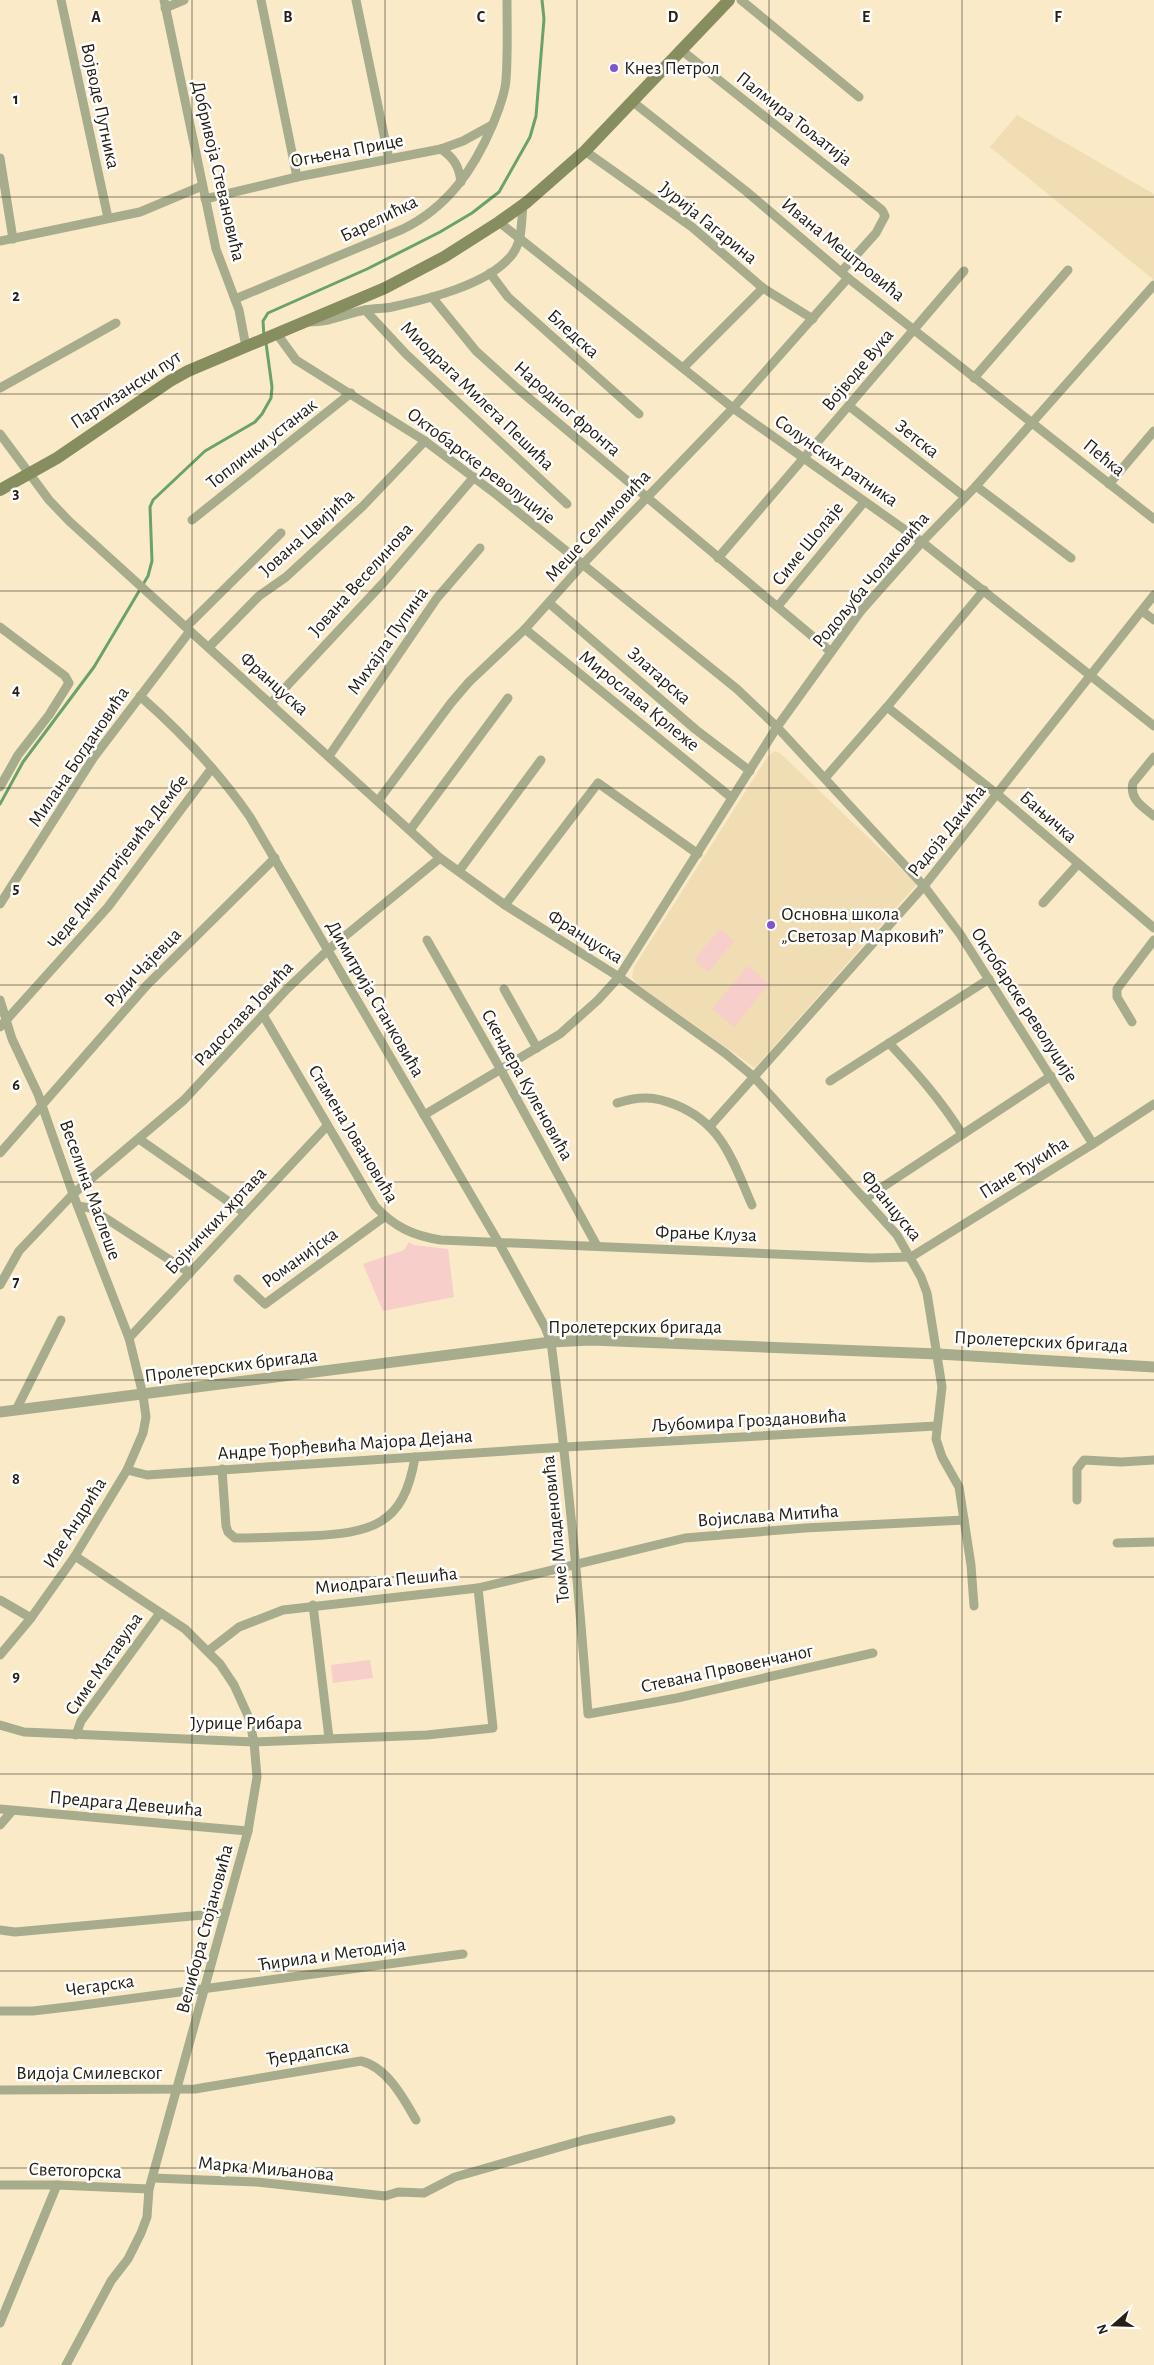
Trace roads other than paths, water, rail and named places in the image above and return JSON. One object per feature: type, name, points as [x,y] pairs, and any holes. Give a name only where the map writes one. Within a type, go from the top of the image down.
[{"type":"main road","name":"Партизански пут","points":[[0,490],[57,458],[170,381],[201,365],[307,322],[408,277],[463,246],[499,222],[523,205],[585,151],[633,102],[680,49],[729,0]]},
{"type":"street","name":"Војводе Путника","points":[[61,0],[108,218]]},
{"type":"street","points":[[164,4],[184,0]]},
{"type":"street","points":[[261,0],[297,177]]},
{"type":"street","points":[[356,0],[389,159]]},
{"type":"street","name":"Барелићка","points":[[235,299],[414,224],[438,207],[461,182],[482,150],[506,82],[507,0]]},
{"type":"street","points":[[741,0],[859,98]]},
{"type":"street","name":"Добривоја Стевановића","points":[[164,4],[216,249],[235,299],[248,346]]},
{"type":"street","name":"Палмира Тољатија","points":[[680,49],[882,210],[885,216]]},
{"type":"street","name":"Ивана Мештровића","points":[[633,102],[747,192],[844,275],[1033,423]]},
{"type":"street","name":"Огњена Прице","points":[[205,199],[297,177],[441,149],[463,141],[492,126]]},
{"type":"street","points":[[441,149],[453,158],[458,166],[461,182]]},
{"type":"street","name":"Јурија Гагарина","points":[[585,151],[692,227],[763,288],[812,319]]},
{"type":"street","points":[[0,158],[13,239]]},
{"type":"street","points":[[0,241],[152,208],[202,186]]},
{"type":"street","name":"Партизански пут","points":[[307,322],[328,322],[366,310],[390,307],[432,297],[490,273],[511,257],[520,239],[523,205]]},
{"type":"street","name":"Меше Селимовића","points":[[378,801],[452,703],[525,629],[583,564],[733,408],[812,319],[876,233],[885,216]]},
{"type":"street","name":"Солунских ратника","points":[[499,222],[733,408],[922,542],[1091,674],[1154,726]]},
{"type":"street","points":[[974,378],[1068,270]]},
{"type":"street","name":"Војводе Вука","points":[[718,558],[964,271]]},
{"type":"street","name":"Бледска","points":[[490,273],[508,297],[639,414]]},
{"type":"street","name":"Родољуба Чолаковића","points":[[424,1114],[560,1034],[578,1020],[619,977],[777,727],[830,651],[860,612],[922,542],[1033,423],[1154,285]]},
{"type":"street","points":[[683,368],[763,288]]},
{"type":"street","name":"Народног фронта","points":[[432,297],[476,351],[518,389],[830,651]]},
{"type":"street","name":"Миодрага Милета Пешића","points":[[366,310],[420,368],[567,504]]},
{"type":"street","points":[[0,388],[116,323]]},
{"type":"street","name":"Октобарске револуције","points":[[272,336],[296,360],[425,441],[474,477],[737,689],[777,727],[924,886],[960,934],[1052,1076],[1093,1144]]},
{"type":"street","name":"Топлички устанак","points":[[192,520],[351,393]]},
{"type":"street","name":"Зетска","points":[[849,406],[966,497]]},
{"type":"street","name":"Пећка","points":[[1033,423],[1154,519]]},
{"type":"street","points":[[1109,484],[1154,431]]},
{"type":"street","points":[[0,434],[30,474]]},
{"type":"street","name":"Јована Цвијића","points":[[209,647],[260,596],[286,577],[363,506],[425,441]]},
{"type":"street","name":"Француска","points":[[30,474],[56,507],[440,858],[505,905],[619,977],[694,1030],[754,1077],[866,1198],[897,1235],[911,1257],[927,1293],[938,1354],[942,1400],[936,1426]]},
{"type":"street","name":"Јована Веселинова","points":[[271,703],[384,582],[474,477]]},
{"type":"street","points":[[976,486],[1071,558]]},
{"type":"street","name":"Симе Шолаје","points":[[778,606],[864,502]]},
{"type":"street","name":"Јована Цвијића","points":[[188,629],[281,533]]},
{"type":"street","name":"Михајла Пупина","points":[[329,756],[437,598],[480,548]]},
{"type":"street","points":[[824,778],[887,707],[984,590]]},
{"type":"street","name":"Радоја Дакића","points":[[711,1125],[924,886],[1154,595]]},
{"type":"street","name":"Златарска","points":[[549,602],[695,729],[750,771]]},
{"type":"street","points":[[1142,611],[1154,620]]},
{"type":"street","points":[[0,627],[65,676],[69,683],[49,715],[18,755],[0,787]]},
{"type":"street","name":"Милана Богдановића","points":[[0,904],[94,757],[188,629]]},
{"type":"street","name":"Мирослава Крлеже","points":[[525,629],[732,798]]},
{"type":"street","name":"Димитрија Станковића","points":[[140,696],[228,784],[275,858],[499,1243],[545,1327],[551,1342]]},
{"type":"street","points":[[410,830],[508,698]]},
{"type":"street","name":"Бањичка","points":[[887,707],[997,794],[1154,928]]},
{"type":"street","points":[[1154,757],[1132,788],[1134,798],[1154,816]]},
{"type":"street","points":[[459,871],[541,760]]},
{"type":"street","name":"Чеде Димитријевића Дембе","points":[[0,1027],[108,907],[212,768]]},
{"type":"street","points":[[505,905],[598,783],[698,854]]},
{"type":"street","name":"Руди Чајевца","points":[[0,1153],[147,985],[275,858]]},
{"type":"street","name":"Радослава Јовића","points":[[0,1285],[18,1251],[73,1194],[184,1100],[263,1015],[328,950],[440,858]]},
{"type":"street","name":"Бањичка","points":[[1043,903],[1078,864]]},
{"type":"street","name":"Скендера Куленовића","points":[[427,940],[501,1070],[596,1246]]},
{"type":"street","points":[[1132,1022],[1117,997],[1117,989],[1154,940]]},
{"type":"street","points":[[830,1081],[989,979]]},
{"type":"street","points":[[504,989],[537,1048]]},
{"type":"street","name":"Веселина Маслеше","points":[[0,1000],[12,1039],[31,1077],[73,1194],[129,1338],[143,1395]]},
{"type":"street","name":"Стамена Јовановића","points":[[263,1015],[374,1206],[384,1217],[410,1233],[422,1237],[441,1240],[499,1243]]},
{"type":"street","points":[[890,1043],[928,1085],[962,1134]]},
{"type":"street","points":[[866,1198],[1052,1076]]},
{"type":"street","points":[[617,1103],[635,1098],[658,1098],[689,1110],[711,1125],[730,1157],[752,1205]]},
{"type":"street","name":"Пане Ђукића","points":[[911,1257],[1154,1104]]},
{"type":"street","name":"Бојничких жртава","points":[[129,1338],[327,1126]]},
{"type":"street","points":[[139,1139],[245,1213]]},
{"type":"street","points":[[78,1206],[90,1208],[190,1273]]},
{"type":"street","name":"Романијска","points":[[238,1279],[265,1304],[384,1217]]},
{"type":"street","name":"Фрање Клуза","points":[[499,1243],[871,1258],[911,1257]]},
{"type":"street","points":[[16,1410],[61,1320]]},
{"type":"street","name":"Пролетерских бригада","points":[[0,1412],[551,1342],[600,1340],[938,1354],[1154,1367]]},
{"type":"street","name":"Томе Младеновића","points":[[551,1342],[565,1447],[577,1564],[588,1714]]},
{"type":"street","name":"Иве Андрића","points":[[0,1655],[31,1618],[75,1556],[127,1470],[145,1426],[143,1395]]},
{"type":"street","points":[[936,1426],[936,1440],[942,1457],[960,1488],[971,1565],[974,1606]]},
{"type":"street","name":"Љубомира Гроздановића","points":[[565,1447],[936,1426]]},
{"type":"street","name":"Андре Ђорђевића Мајора Дејана","points":[[127,1470],[147,1475],[565,1447]]},
{"type":"street","points":[[222,1469],[226,1526],[228,1532],[235,1538],[342,1534],[372,1527],[394,1512],[410,1481],[415,1457]]},
{"type":"street","points":[[1077,1500],[1077,1469],[1084,1460],[1121,1462],[1154,1460]]},
{"type":"street","name":"Војислава Митића","points":[[577,1564],[685,1538],[805,1528],[964,1520]]},
{"type":"street","points":[[1117,1543],[1154,1542]]},
{"type":"street","name":"Велибора Стојановића","points":[[66,2365],[111,2281],[128,2258],[147,2217],[149,2189],[248,1831],[257,1777],[254,1742],[249,1718],[234,1685],[208,1651],[185,1629],[75,1556]]},
{"type":"street","name":"Миодрага Пешића","points":[[208,1651],[239,1627],[283,1610],[313,1605],[478,1588],[577,1564]]},
{"type":"street","name":"Јурице Рибара","points":[[0,1725],[24,1732],[254,1742],[454,1733],[493,1728],[478,1588]]},
{"type":"street","points":[[0,1600],[31,1618]]},
{"type":"street","points":[[313,1605],[329,1738]]},
{"type":"street","name":"Симе Матавуља","points":[[76,1735],[80,1721],[160,1613]]},
{"type":"street","name":"Стевана Првовенчаног","points":[[588,1714],[677,1698],[873,1653]]},
{"type":"street","name":"Предрага Девеџића","points":[[0,1810],[248,1831]]},
{"type":"street","points":[[0,1825],[12,1811]]},
{"type":"street","points":[[0,1930],[15,1932],[225,1913]]},
{"type":"street","name":"Ћирила и Методија","points":[[205,1988],[463,1954]]},
{"type":"street","name":"Чегарска","points":[[0,2011],[33,2011],[205,1988]]},
{"type":"street","name":"Ђердапска","points":[[178,2089],[195,2089],[361,2061],[367,2063],[384,2076],[397,2090],[416,2120]]},
{"type":"street","name":"Видоја Смилевског","points":[[0,2090],[178,2089]]},
{"type":"street","name":"Марка Миљанова","points":[[153,2178],[257,2182],[385,2196],[398,2192],[424,2193],[455,2177],[584,2140],[671,2120]]},
{"type":"street","name":"Светогорска","points":[[0,2185],[57,2185],[149,2189]]},
{"type":"street","points":[[0,2323],[57,2185]]},
{"type":"waterway","points":[[264,337],[263,321],[268,313],[367,269],[440,232],[472,213],[499,192],[530,137],[536,116],[544,19],[542,0]]},
{"type":"waterway","points":[[0,804],[23,762],[94,667],[148,576],[152,561],[150,507],[153,500],[205,451],[255,422],[262,414],[271,398],[272,387],[266,343]]},
{"type":"place","name":"Кнез Петрол","points":[[614,68]]},
{"type":"place","name":"Основна школа „Светозар Марковић”","points":[[771,925]]}]
